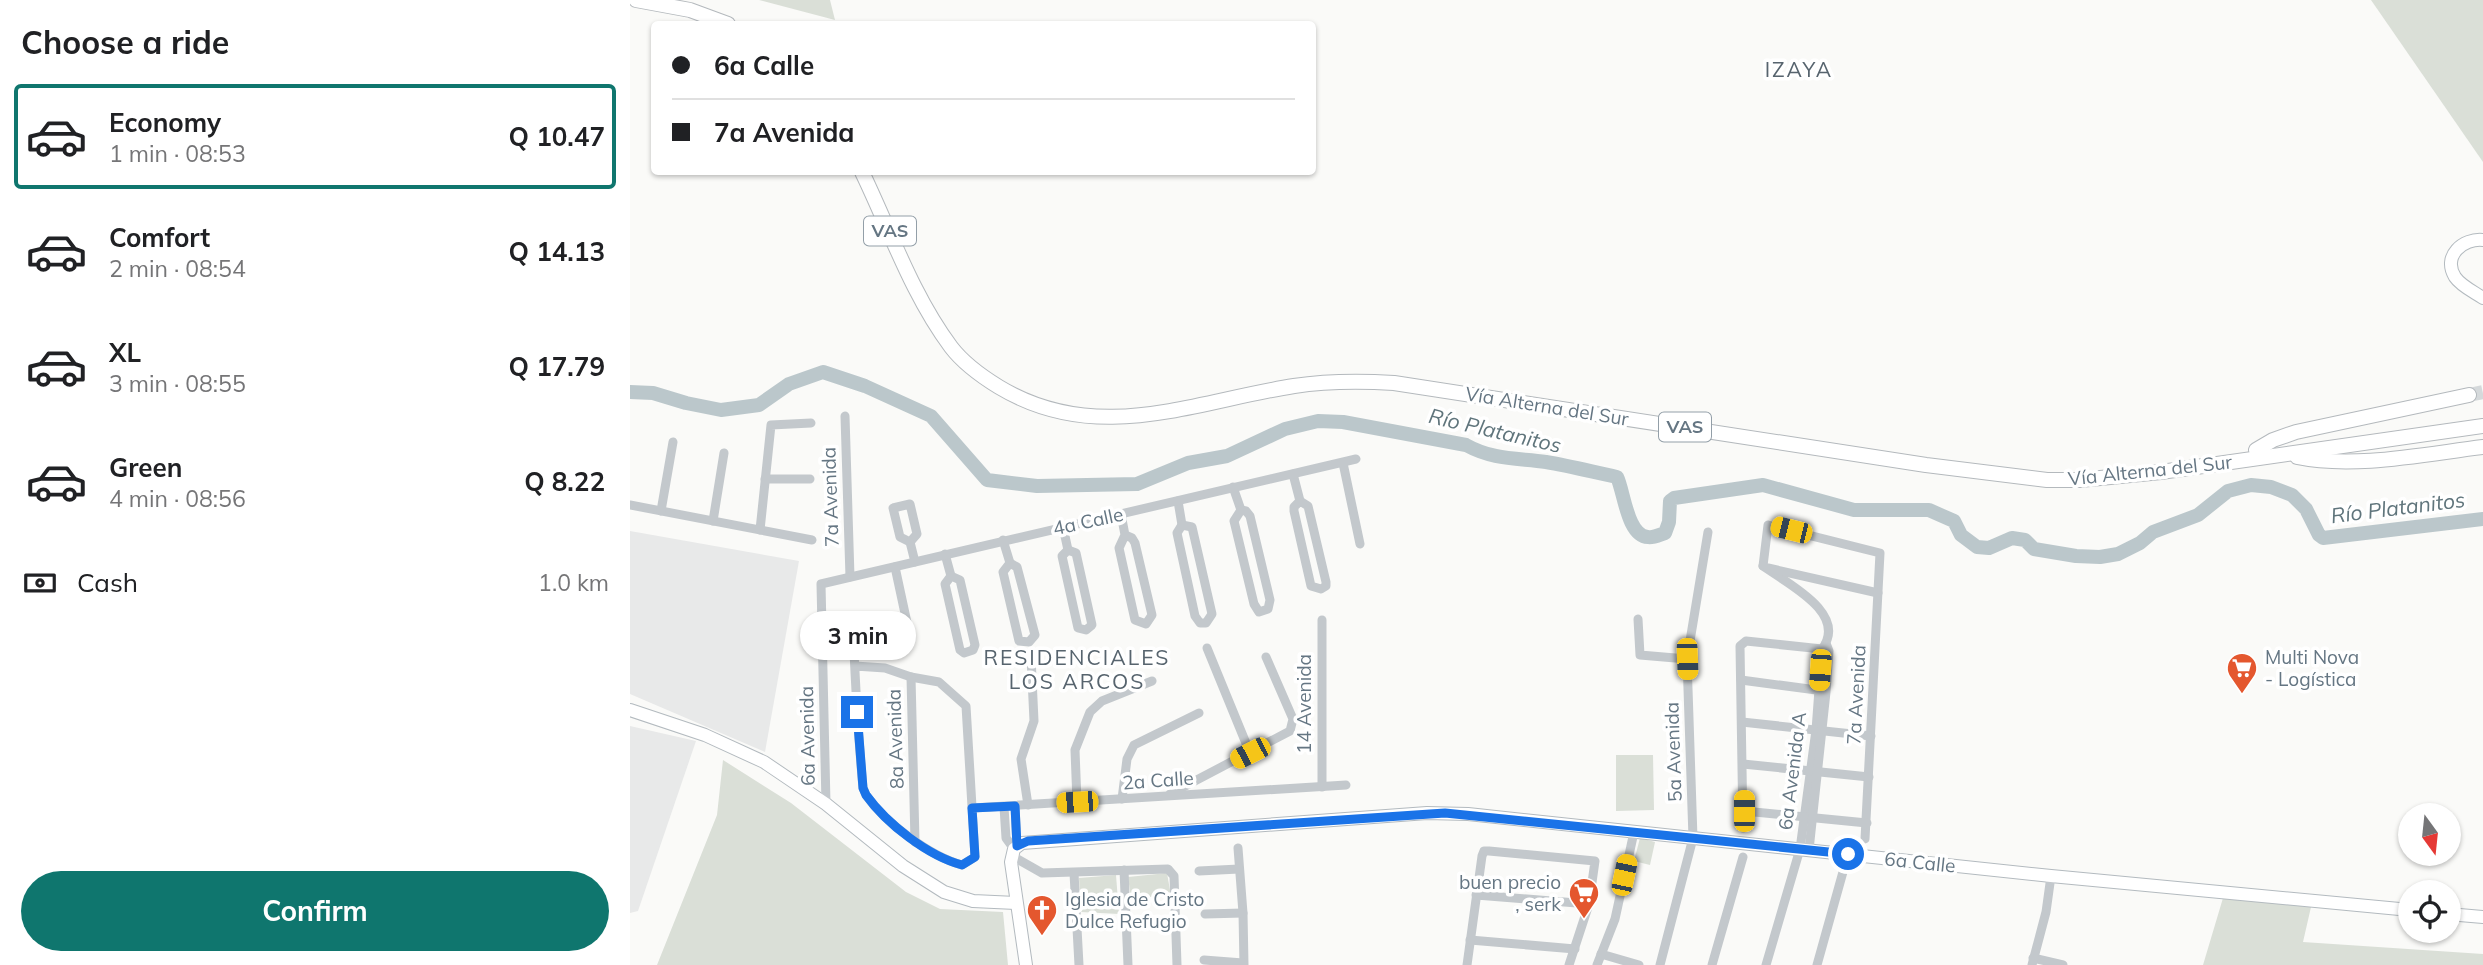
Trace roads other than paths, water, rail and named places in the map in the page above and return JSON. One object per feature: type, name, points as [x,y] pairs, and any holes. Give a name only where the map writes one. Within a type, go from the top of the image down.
[{"type":"highway","points":[[636,0],[690,10],[720,21]]},
{"type":"highway","points":[[630,7],[672,13],[700,21]]},
{"type":"highway","name":"Vía Alterna del Sur","points":[[863,175],[920,289],[959,357],[1018,398],[1039,406],[1086,415],[1126,418],[1142,416],[1296,386],[1371,382],[1409,384],[1926,465],[2047,480],[2150,474],[2483,426]]},
{"type":"highway","name":"Vía Alterna del Sur","points":[[873,175],[920,289]]},
{"type":"highway","name":"Vía Alterna del Sur","points":[[930,308],[957,342],[988,371],[1032,394],[1087,408],[1142,409],[1323,374],[1395,373],[2031,471],[2149,467],[2483,416]]},
{"type":"highway","points":[[2256,450],[2273,440],[2297,432],[2469,395]]},
{"type":"highway","points":[[2286,454],[2309,459],[2348,461],[2483,447]]},
{"type":"main road","points":[[2483,240],[2466,242],[2454,253],[2452,261],[2455,277],[2483,298]]},
{"type":"main road","points":[[630,710],[705,735],[744,752],[794,781],[903,866],[944,892],[973,901],[1016,903]]},
{"type":"main road","name":"6a Calle","points":[[1014,850],[1028,841],[1427,813],[1468,814],[2051,876],[2398,909]]},
{"type":"main road","points":[[1014,850],[1016,903],[1026,965]]},
{"type":"main road","points":[[2461,915],[2483,917]]},
{"type":"street","name":"7a Avenida","points":[[845,416],[850,577]]},
{"type":"street","points":[[760,530],[771,425],[811,423]]},
{"type":"street","points":[[661,511],[673,442]]},
{"type":"street","points":[[713,521],[724,453]]},
{"type":"street","name":"4a Calle","points":[[821,584],[1356,459]]},
{"type":"street","points":[[1343,463],[1360,544]]},
{"type":"street","points":[[1293,474],[1300,501],[1308,506],[1326,582],[1326,586],[1321,589],[1311,586],[1294,511],[1300,501]]},
{"type":"street","points":[[765,479],[810,479]]},
{"type":"street","points":[[1234,487],[1241,510],[1234,521],[1258,612],[1268,609],[1270,600],[1250,516],[1241,510]]},
{"type":"street","points":[[1178,501],[1182,525],[1177,533],[1196,621],[1206,623],[1212,614],[1192,527],[1182,525]]},
{"type":"street","points":[[630,505],[812,540]]},
{"type":"street","points":[[1121,514],[1125,535],[1119,548],[1135,620],[1146,624],[1152,615],[1135,543],[1125,535]]},
{"type":"street","name":"7a Avenida","points":[[1763,566],[1768,525],[1880,553],[1865,839]]},
{"type":"street","points":[[1063,527],[1068,550]]},
{"type":"street","name":"5a Avenida","points":[[1660,965],[1693,838],[1687,659],[1708,532]]},
{"type":"street","points":[[1003,540],[1010,564]]},
{"type":"street","points":[[910,542],[915,562]]},
{"type":"street","points":[[1068,550],[1076,553],[1092,625],[1086,630],[1078,628],[1062,556],[1068,550]]},
{"type":"street","points":[[945,554],[951,576]]},
{"type":"street","points":[[1010,564],[1017,567],[1035,635],[1029,642],[1020,640],[1003,572],[1010,564]]},
{"type":"street","points":[[1763,566],[1878,593]]},
{"type":"street","name":"6a Avenida A","points":[[1763,566],[1817,604],[1826,619],[1819,730],[1805,850],[1766,965]]},
{"type":"street","points":[[895,567],[909,632]]},
{"type":"street","points":[[951,576],[960,580],[975,645],[974,650],[969,652],[960,650],[945,584],[951,576]]},
{"type":"street","name":"6a Avenida","points":[[821,584],[825,804]]},
{"type":"street","points":[[1638,619],[1640,655],[1687,659]]},
{"type":"street","name":"14 Avenida","points":[[1322,620],[1322,787]]},
{"type":"street","points":[[853,626],[857,728],[866,795],[915,842],[945,860],[962,865],[975,857],[966,706],[939,682],[911,677],[885,668],[855,666]]},
{"type":"street","points":[[1743,828],[1740,646],[1746,641],[1826,648]]},
{"type":"street","points":[[1207,648],[1250,753]]},
{"type":"street","points":[[1028,805],[1021,759],[1034,721],[1031,657]]},
{"type":"street","points":[[1166,797],[1285,735],[1292,727],[1293,719],[1266,657]]},
{"type":"street","name":"8a Avenida","points":[[911,677],[915,842]]},
{"type":"street","points":[[1741,680],[1822,691]]},
{"type":"street","points":[[1077,802],[1075,750],[1090,712],[1102,701],[1152,681]]},
{"type":"street","points":[[1122,799],[1127,759],[1134,745],[1199,713]]},
{"type":"street","points":[[1742,722],[1871,736]]},
{"type":"street","points":[[1743,764],[1869,777]]},
{"type":"street","name":"2a Calle","points":[[972,808],[1346,786]]},
{"type":"street","points":[[1014,850],[1015,806]]},
{"type":"street","points":[[1004,807],[1006,838],[1014,850],[1042,873],[1167,868],[1173,873],[1177,965]]},
{"type":"street","points":[[1744,811],[1867,823]]},
{"type":"street","points":[[1597,965],[1615,919],[1634,832]]},
{"type":"street","points":[[1204,960],[1244,964],[1238,848]]},
{"type":"street","points":[[1467,965],[1484,851],[1595,861],[1590,904],[1569,965]]},
{"type":"street","points":[[1817,965],[1848,854]]},
{"type":"street","points":[[1712,965],[1743,856]]},
{"type":"street","points":[[1199,871],[1239,869]]},
{"type":"street","points":[[1124,870],[1128,965]]},
{"type":"street","points":[[1074,873],[1079,965]]},
{"type":"street","points":[[2051,876],[2046,912],[2033,962],[2063,965]]},
{"type":"street","points":[[1476,895],[1590,904]]},
{"type":"street","points":[[1205,914],[1243,913]]},
{"type":"street","points":[[1470,940],[1575,949]]},
{"type":"street","points":[[1601,954],[1639,965]]},
{"type":"waterway","name":"Río Platanitos","points":[[630,392],[653,393],[721,410],[759,405],[789,384],[823,372],[865,386],[931,416],[987,480],[1037,486],[1137,484],[1188,463],[1227,456],[1285,429],[1318,421],[1343,422],[1466,445],[1496,456],[1546,462],[1617,477],[1635,529],[1641,535],[1650,537],[1665,533],[1669,522],[1670,501],[1674,498],[1763,485],[1854,510],[1929,510],[1954,521],[1961,535],[1977,547],[1989,548],[2012,538],[2025,540],[2034,549],[2076,556],[2100,557],[2118,554],[2140,543],[2153,532],[2198,515],[2228,491],[2251,485],[2271,487],[2292,495],[2306,509],[2323,538],[2483,519]]},
{"type":"tunnel","points":[[2469,395],[2483,392]]},
{"type":"place","name":"Multi Nova - Logística","points":[[2242,695]]},
{"type":"place","name":"buen precio , serk","points":[[1584,920]]},
{"type":"place","name":"Iglesia de Cristo Dulce Refugio","points":[[1042,937]]},
{"type":"district","name":"IZAYA","points":[[1799,70]]},
{"type":"district","name":"RESIDENCIALES LOS ARCOS","points":[[1077,670]]}]
